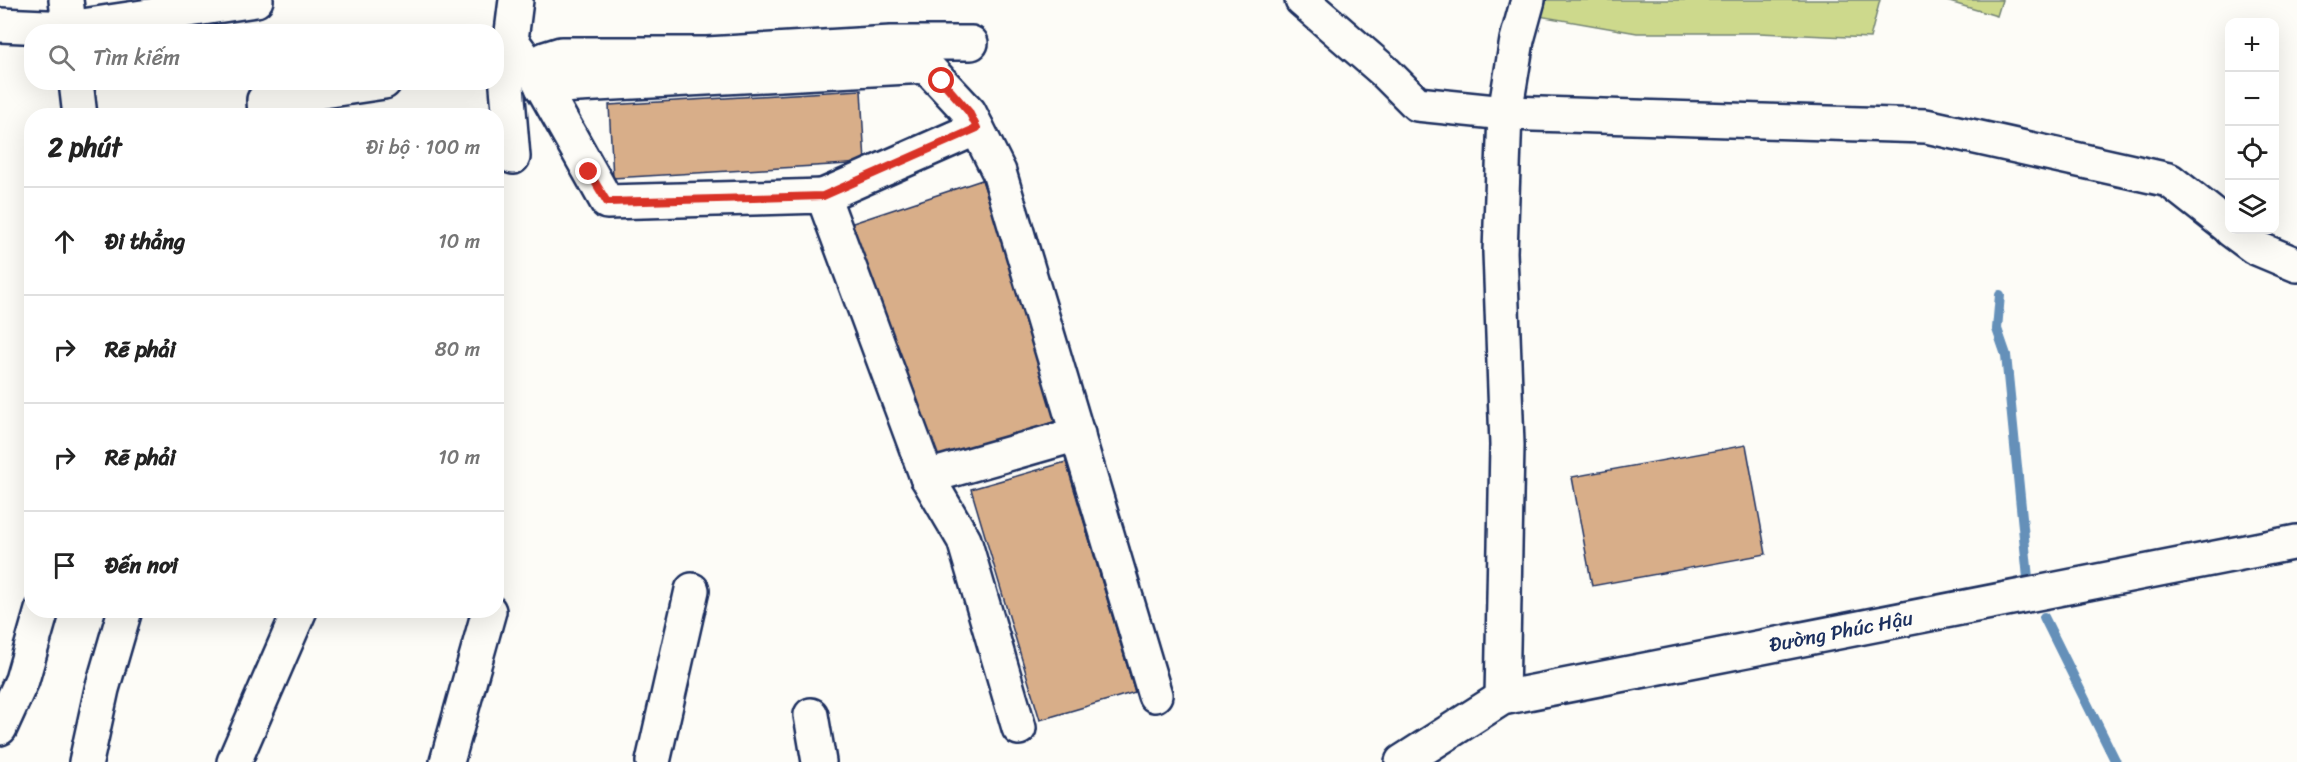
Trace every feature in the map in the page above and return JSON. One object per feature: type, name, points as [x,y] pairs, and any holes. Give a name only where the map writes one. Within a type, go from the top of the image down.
[{"type":"street","points":[[0,26],[68,20],[173,6],[256,0]]},
{"type":"street","points":[[513,157],[504,51],[516,0]]},
{"type":"street","points":[[1302,0],[1385,72],[1417,104],[1505,113],[1926,126],[2169,180],[2225,225]]},
{"type":"street","points":[[1502,698],[1507,445],[1500,252],[1505,113],[1517,40],[1528,0]]},
{"type":"street","points":[[538,79],[545,58],[561,54],[707,54],[891,43],[971,43]]},
{"type":"street","points":[[504,51],[538,79],[607,202],[823,196],[977,128]]},
{"type":"street","points":[[538,79],[926,66],[969,112],[999,172],[1155,695]]},
{"type":"street","points":[[77,90],[79,108]]},
{"type":"street","points":[[264,108],[264,100],[331,90]]},
{"type":"street","points":[[823,196],[927,477],[964,540],[1019,728]]},
{"type":"street","points":[[2236,234],[2253,248],[2297,265]]},
{"type":"street","points":[[927,477],[1078,434]]},
{"type":"street","name":"Đường Phúc Hậu","points":[[1402,762],[1502,698],[2297,542]]},
{"type":"street","points":[[653,762],[692,590]]},
{"type":"street","points":[[0,728],[22,680],[40,618]]},
{"type":"street","points":[[86,762],[102,689],[123,618]]},
{"type":"street","points":[[234,762],[297,618]]},
{"type":"street","points":[[447,762],[487,618]]},
{"type":"street","points":[[811,715],[819,762]]},
{"type":"green space","points":[[1537,0],[1880,0],[1870,38],[1759,33],[1637,33],[1533,15]]},
{"type":"green space","points":[[1943,0],[2002,0],[1997,16]]},
{"type":"building","points":[[861,90],[865,163],[613,178],[609,105]]},
{"type":"building","points":[[982,180],[1062,419],[926,464],[847,225]]},
{"type":"building","points":[[1746,445],[1766,554],[1592,586],[1572,477]]},
{"type":"building","points":[[1066,462],[1135,692],[1040,720],[971,489]]},
{"type":"waterway","points":[[2000,295],[1997,329],[2006,355],[2028,578]]},
{"type":"waterway","points":[[2044,617],[2116,762]]},
{"type":"route","points":[[589,172],[607,202],[823,196],[977,128],[969,112],[942,81]]}]
